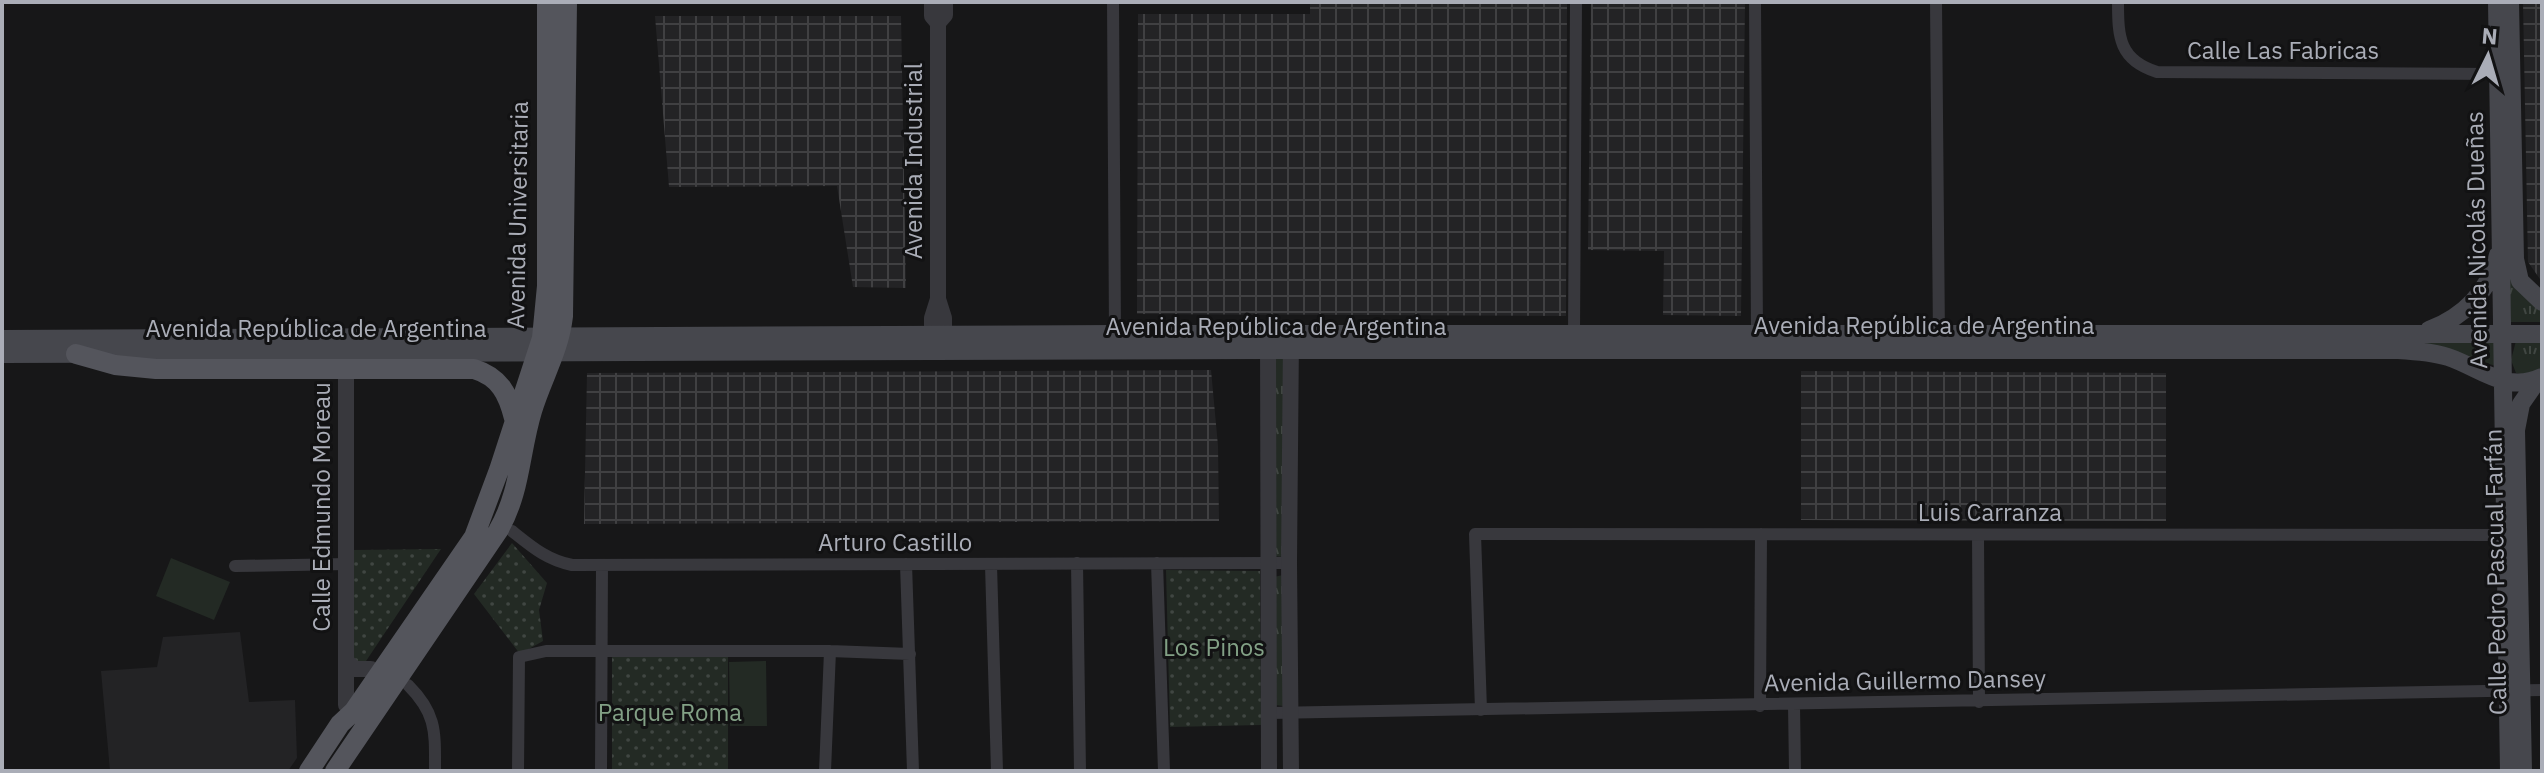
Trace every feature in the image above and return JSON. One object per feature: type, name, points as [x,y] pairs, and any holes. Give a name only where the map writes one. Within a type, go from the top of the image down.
[{"type":"main road","name":"Avenida Universitaria","points":[[368,722],[393,705],[408,685],[512,531],[519,515],[513,458],[514,418],[549,345],[547,2]]},
{"type":"main road","name":"Avenida Universitaria","points":[[343,715],[354,711],[474,537],[481,516],[513,458],[533,409],[565,289],[567,2]]},
{"type":"main road","name":"Avenida Nicolás Dueñas","points":[[2497,2],[2503,382]]},
{"type":"main road","name":"Avenida Nicolás Dueñas","points":[[2510,2],[2515,259],[2520,281],[2542,302]]},
{"type":"main road","points":[[2415,334],[2448,322],[2475,300],[2492,274],[2501,241]]},
{"type":"main road","name":"Avenida República de Argentina","points":[[938,343],[1115,334],[1268,342]]},
{"type":"main road","name":"Avenida República de Argentina","points":[[2,339],[549,345],[1939,342],[2542,334]]},
{"type":"main road","name":"Avenida República de Argentina","points":[[1291,342],[1574,335],[1757,335],[1939,342],[2410,351],[2448,357],[2503,382]]},
{"type":"main road","name":"Avenida República de Argentina","points":[[446,361],[549,345]]},
{"type":"main road","points":[[2,354],[76,354],[115,365],[156,369],[446,361],[491,376],[503,387],[514,418]]},
{"type":"main road","points":[[2503,382],[2521,383],[2541,378]]},
{"type":"main road","name":"Calle Pedro Pascual Farfán","points":[[2509,771],[2515,691],[2516,430],[2521,404],[2541,378]]},
{"type":"main road","name":"Calle Pedro Pascual Farfán","points":[[2503,382],[2505,535],[2523,771]]},
{"type":"main road","name":"Avenida Universitaria","points":[[335,771],[498,531],[508,514],[517,487]]},
{"type":"main road","name":"Avenida Universitaria","points":[[309,771],[371,669],[465,532],[481,516]]},
{"type":"street","name":"Avenida Industrial","points":[[932,2],[932,16],[938,23],[938,299],[944,318],[938,343]]},
{"type":"street","name":"Avenida Industrial","points":[[938,23],[945,15],[945,2]]},
{"type":"street","points":[[1113,2],[1115,334]]},
{"type":"street","points":[[1574,335],[1576,2]]},
{"type":"street","points":[[1755,2],[1757,335]]},
{"type":"street","points":[[1936,2],[1939,342]]},
{"type":"street","name":"Calle Las Fabricas","points":[[2118,2],[2118,32],[2124,49],[2137,63],[2157,72],[2498,74]]},
{"type":"street","points":[[1268,342],[1266,562],[1269,771]]},
{"type":"street","points":[[1291,342],[1291,771]]},
{"type":"street","name":"Calle Edmundo Moreau","points":[[343,715],[347,564],[346,362]]},
{"type":"street","name":"Arturo Castillo","points":[[512,531],[553,561],[572,565],[1289,563]]},
{"type":"street","name":"Luis Carranza","points":[[1481,710],[1475,534],[2505,535]]},
{"type":"street","points":[[1760,706],[1761,534]]},
{"type":"street","points":[[1978,535],[1979,702]]},
{"type":"street","points":[[1077,563],[1080,771]]},
{"type":"street","points":[[1157,563],[1164,771]]},
{"type":"street","points":[[235,566],[347,564]]},
{"type":"street","points":[[906,564],[913,771]]},
{"type":"street","points":[[601,771],[602,565]]},
{"type":"street","points":[[991,565],[997,771]]},
{"type":"street","points":[[518,771],[519,657],[546,651],[910,654]]},
{"type":"street","points":[[825,771],[830,651]]},
{"type":"street","name":"Calle Edmundo Moreau","points":[[346,661],[355,669],[371,669]]},
{"type":"street","points":[[408,685],[426,705],[435,735],[435,771]]},
{"type":"street","name":"Avenida Guillermo Dansey","points":[[1269,713],[2542,690]]},
{"type":"street","points":[[1794,705],[1795,771]]},
{"type":"shaded area","points":[[1310,2],[1567,2],[1566,316],[1137,314],[1138,14],[1310,14]]},
{"type":"shaded area","points":[[1591,2],[1745,2],[1741,316],[1663,315],[1664,251],[1588,250]]},
{"type":"shaded area","points":[[2523,2],[2542,2],[2542,282],[2528,262]]},
{"type":"shaded area","points":[[655,16],[901,16],[906,288],[853,287],[837,186],[669,187]]},
{"type":"shaded area","points":[[1211,370],[1218,446],[1219,521],[584,524],[587,373]]},
{"type":"shaded area","points":[[1801,371],[2166,373],[2166,521],[1801,520]]},
{"type":"shaded area","points":[[240,632],[249,702],[295,700],[297,758],[288,771],[110,771],[101,671],[157,667],[163,637]]},
{"type":"green space","points":[[2509,277],[2542,311],[2542,322],[2511,322]]},
{"type":"green space","points":[[2542,338],[2542,367],[2527,375],[2516,373],[2511,360],[2516,341]]},
{"type":"green space","points":[[2422,340],[2496,341],[2496,366],[2428,345]]},
{"type":"green space","points":[[1284,355],[1283,557],[1273,556],[1273,358]]},
{"type":"green space","points":[[512,543],[547,583],[539,610],[543,641],[520,654],[474,594]]},
{"type":"green space","points":[[441,549],[362,667],[352,661],[354,550]]},
{"type":"green space","points":[[171,558],[230,582],[214,620],[156,596]]},
{"type":"green space","name":"Los Pinos","points":[[1166,570],[1260,571],[1261,725],[1170,727]]},
{"type":"green space","points":[[1283,575],[1283,706],[1275,705],[1274,577]]},
{"type":"green space","name":"Parque Roma","points":[[728,655],[728,771],[612,771],[612,656]]},
{"type":"green space","points":[[766,661],[767,726],[730,726],[729,662]]}]
